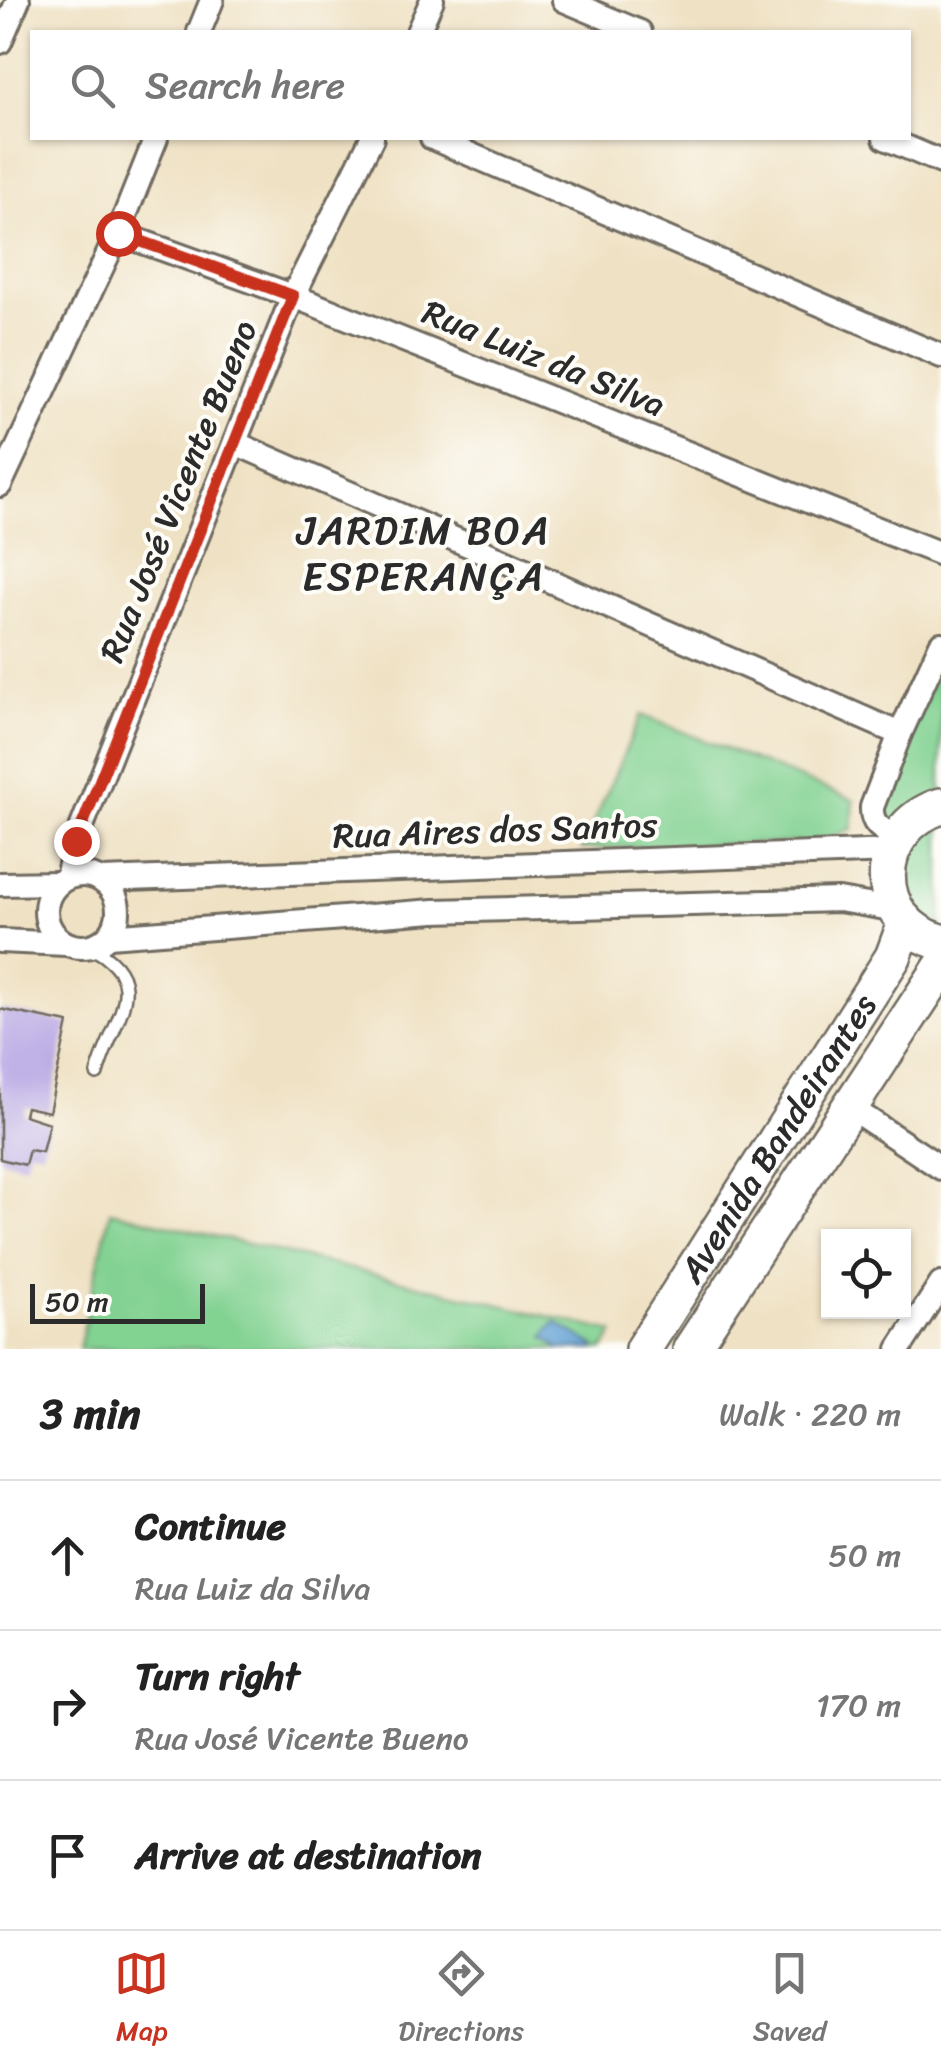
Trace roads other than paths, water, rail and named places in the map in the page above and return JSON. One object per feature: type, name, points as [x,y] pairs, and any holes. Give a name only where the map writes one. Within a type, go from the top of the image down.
[{"type":"main road","points":[[941,806],[919,815],[893,844],[887,881],[902,916],[918,932],[941,942]]},
{"type":"main road","name":"Avenida Bandeirantes","points":[[643,1349],[883,974],[902,916]]},
{"type":"main road","name":"Avenida Bandeirantes","points":[[691,1349],[941,968]]},
{"type":"street","points":[[0,42],[18,0]]},
{"type":"street","points":[[200,30],[212,0]]},
{"type":"street","points":[[419,30],[432,0]]},
{"type":"street","points":[[564,0],[635,30]]},
{"type":"street","points":[[0,485],[118,233],[155,140]]},
{"type":"street","name":"Rua José Vicente Bueno","points":[[63,880],[293,296],[371,140]]},
{"type":"street","points":[[437,140],[941,356]]},
{"type":"street","points":[[890,140],[941,162]]},
{"type":"street","name":"Rua Luiz da Silva","points":[[118,233],[293,296],[941,554]]},
{"type":"street","points":[[235,443],[900,734]]},
{"type":"street","points":[[893,844],[871,818],[872,807],[941,644]]},
{"type":"street","name":"Rua Aires dos Santos","points":[[0,884],[63,880],[80,874],[101,880],[893,844]]},
{"type":"street","points":[[63,880],[51,892],[46,915],[56,937],[88,942],[115,928],[119,906],[116,896],[101,880]]},
{"type":"street","points":[[0,942],[88,942],[453,910],[839,900],[902,916]]},
{"type":"street","points":[[852,1108],[941,1168]]},
{"type":"street","points":[[900,1349],[941,1284]]},
{"type":"lane","points":[[88,942],[111,958],[124,974],[126,1005],[103,1051],[98,1074]]},
{"type":"water","points":[[555,1322],[595,1346],[560,1349],[544,1337]]},
{"type":"district","name":"JARDIM BOA ESPERANÇA","points":[[424,553]]}]
